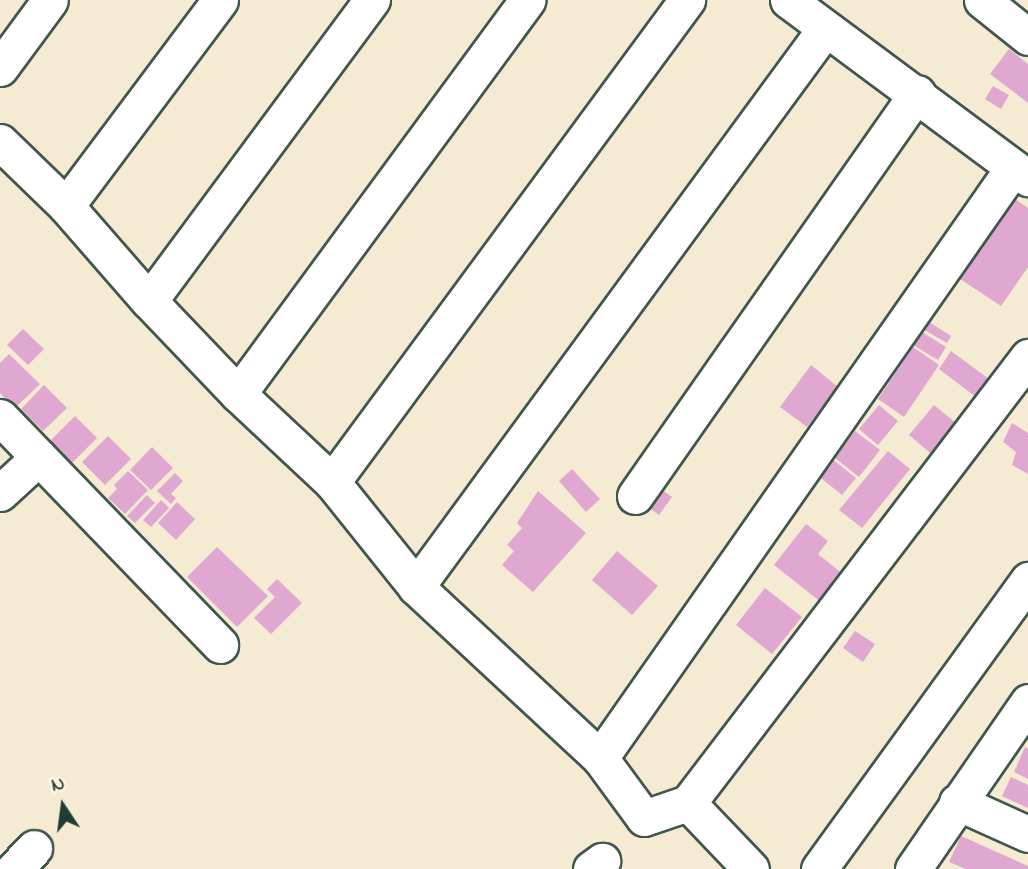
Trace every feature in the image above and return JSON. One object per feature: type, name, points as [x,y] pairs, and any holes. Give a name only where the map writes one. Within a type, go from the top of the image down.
[{"type":"street","points":[[0,68],[50,0]]},
{"type":"street","points":[[66,206],[220,0]]},
{"type":"street","points":[[149,302],[372,0]]},
{"type":"street","points":[[238,394],[527,0]]},
{"type":"street","points":[[332,482],[687,0]]},
{"type":"street","points":[[600,758],[1021,173],[917,93],[825,30],[788,0]]},
{"type":"street","points":[[982,0],[1028,37]]},
{"type":"street","points":[[416,587],[825,30]]},
{"type":"street","points":[[635,496],[917,93]]},
{"type":"street","points":[[0,142],[66,206],[149,302],[238,394],[332,482],[416,587],[600,758],[644,818],[688,803],[1028,357]]},
{"type":"street","points":[[0,417],[220,645]]},
{"type":"street","points":[[0,492],[39,457]]},
{"type":"street","points":[[819,869],[1028,580]]},
{"type":"street","points":[[913,869],[957,802],[1026,708]]},
{"type":"street","points":[[957,802],[1028,834]]},
{"type":"street","points":[[688,803],[751,869]]},
{"type":"building","points":[[1009,49],[1028,64],[1028,103],[990,74]]},
{"type":"building","points":[[993,86],[1009,95],[1001,109],[985,99]]},
{"type":"building","points":[[1012,197],[1028,208],[1028,267],[1001,306],[957,277]]},
{"type":"building","points":[[926,320],[951,336],[947,343],[921,328]]},
{"type":"building","points":[[23,329],[44,349],[28,365],[7,345]]},
{"type":"building","points":[[922,332],[946,347],[938,360],[913,345]]},
{"type":"building","points":[[913,347],[939,365],[904,417],[878,399]]},
{"type":"building","points":[[951,351],[989,379],[976,397],[939,369]]},
{"type":"building","points":[[9,354],[40,384],[15,408],[0,393],[0,363]]},
{"type":"building","points":[[811,365],[838,387],[807,427],[780,407]]},
{"type":"building","points":[[44,385],[67,408],[43,431],[21,409]]},
{"type":"building","points":[[879,405],[898,421],[878,445],[859,429]]},
{"type":"building","points":[[934,405],[962,428],[936,458],[909,435]]},
{"type":"building","points":[[75,416],[97,438],[70,465],[48,443]]},
{"type":"building","points":[[1012,423],[1028,433],[1028,474],[1012,465],[1016,452],[1003,442]]},
{"type":"building","points":[[855,431],[880,450],[859,477],[835,458]]},
{"type":"building","points":[[108,436],[131,459],[105,485],[82,462]]},
{"type":"building","points":[[152,447],[173,468],[151,490],[130,470]]},
{"type":"building","points":[[888,451],[910,469],[862,528],[839,510]]},
{"type":"building","points":[[831,458],[856,478],[842,495],[817,475]]},
{"type":"building","points":[[572,469],[600,499],[586,512],[559,481]]},
{"type":"building","points":[[128,471],[148,490],[125,514],[108,498],[117,489],[114,485]]},
{"type":"building","points":[[175,473],[183,481],[171,494],[176,498],[171,504],[157,491]]},
{"type":"building","points":[[661,489],[672,497],[659,515],[648,507]]},
{"type":"building","points":[[538,491],[586,533],[533,592],[502,565],[514,551],[507,545],[522,528],[517,523]]},
{"type":"building","points":[[147,495],[155,503],[135,523],[127,516]]},
{"type":"building","points":[[161,500],[169,508],[151,527],[143,520]]},
{"type":"building","points":[[177,502],[195,519],[176,540],[158,523]]},
{"type":"building","points":[[806,524],[828,541],[818,554],[849,579],[826,606],[774,565]]},
{"type":"building","points":[[217,547],[268,596],[237,627],[187,577]]},
{"type":"building","points":[[617,551],[658,586],[632,615],[592,580]]},
{"type":"building","points":[[277,579],[302,603],[271,634],[254,618],[275,597],[267,589]]},
{"type":"building","points":[[765,588],[802,617],[772,654],[736,625]]},
{"type":"building","points":[[855,631],[875,644],[863,662],[843,648]]},
{"type":"building","points":[[1025,747],[1028,749],[1028,779],[1014,772]]},
{"type":"building","points":[[1011,777],[1028,785],[1028,808],[1002,796]]},
{"type":"building","points":[[961,836],[1028,866],[1028,869],[966,869],[949,862]]}]
